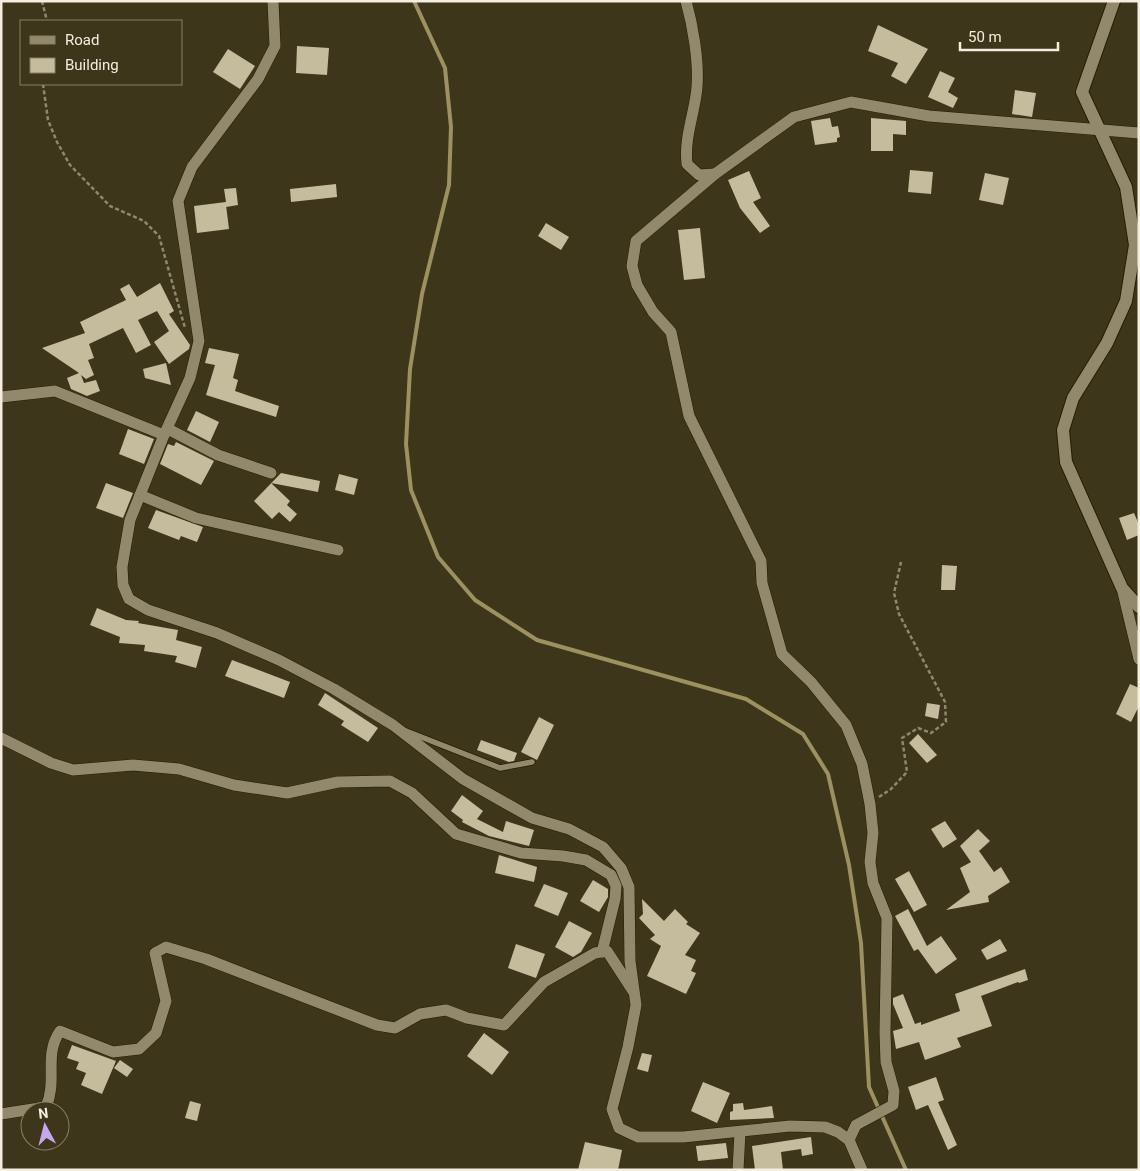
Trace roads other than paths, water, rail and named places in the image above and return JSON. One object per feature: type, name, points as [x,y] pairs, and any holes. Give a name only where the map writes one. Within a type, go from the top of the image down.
[{"type":"street","points":[[273,1],[275,46],[258,79],[192,167],[178,201],[199,340],[190,378],[130,520],[122,567],[123,585],[129,599],[148,610],[218,633],[279,660],[334,689],[393,725],[463,780],[532,818],[569,829],[603,846],[621,868],[629,887],[630,961],[636,1005],[628,1047],[612,1109],[620,1128],[638,1137],[683,1137],[790,1126],[825,1127],[838,1132],[848,1140],[862,1170]]},
{"type":"street","points":[[686,1],[692,24],[697,86],[685,146],[687,164],[699,175],[715,174]]},
{"type":"street","points":[[1114,1],[1082,92],[1097,128],[1126,187],[1135,245],[1126,301],[1107,343],[1073,398],[1063,430],[1066,462],[1122,588],[1139,659]]},
{"type":"street","points":[[848,1140],[856,1125],[893,1105],[894,1091],[886,1062],[887,918],[873,883],[870,862],[873,833],[870,804],[862,764],[846,725],[811,682],[782,654],[762,583],[761,561],[689,416],[671,332],[649,305],[637,285],[632,266],[636,241],[715,174],[794,117],[851,102],[929,116],[1097,128],[1139,133]]},
{"type":"street","points":[[1,397],[56,391],[166,432],[218,455],[270,473]]},
{"type":"street","points":[[140,495],[196,518],[338,550]]},
{"type":"street","points":[[1122,588],[1139,607]]},
{"type":"street","points":[[1,738],[51,763],[73,770],[133,765],[180,769],[234,785],[287,794],[338,782],[390,781],[412,793],[456,834],[521,853],[563,856],[586,860],[611,875],[616,886],[615,899],[602,952]]},
{"type":"street","points":[[1,1114],[46,1107],[52,1094],[52,1043],[60,1031],[113,1052],[139,1049],[156,1033],[166,1000],[155,953],[166,947],[206,959],[378,1025],[395,1028],[420,1014],[446,1010],[467,1018],[504,1025],[544,982],[595,953],[608,952],[635,993]]},
{"type":"street","points":[[738,1170],[740,1132]]},
{"type":"lane","points":[[393,725],[500,768],[532,762]]},
{"type":"waterway","points":[[414,1],[445,68],[451,127],[449,185],[422,294],[410,369],[406,444],[411,490],[438,557],[475,600],[537,640],[746,699],[803,734],[828,774],[849,865],[861,943],[869,1087],[906,1170]]}]
